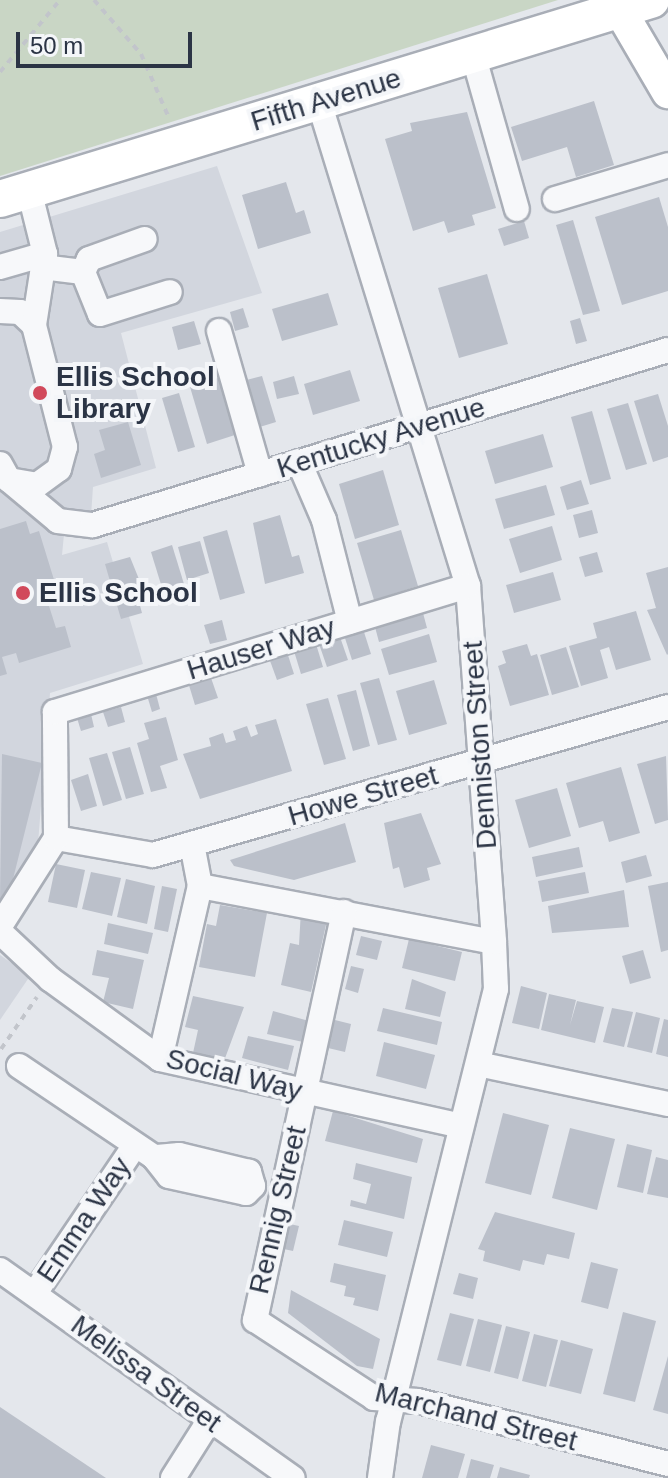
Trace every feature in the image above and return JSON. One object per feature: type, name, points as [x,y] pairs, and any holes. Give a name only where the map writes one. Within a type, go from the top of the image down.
[{"type":"highway","name":"Fifth Avenue","points":[[14,195],[473,54],[628,3]]},
{"type":"main road","points":[[628,3],[668,92]]},
{"type":"street","points":[[473,54],[517,209]]},
{"type":"street","name":"Denniston Street","points":[[319,102],[422,426],[468,586],[494,942],[496,989],[395,1399],[380,1478]]},
{"type":"street","points":[[555,199],[668,165]]},
{"type":"street","points":[[5,472],[37,485],[63,461],[63,434],[34,325],[43,261],[14,195]]},
{"type":"street","points":[[145,239],[89,259],[83,272],[100,314],[170,292]]},
{"type":"street","points":[[0,267],[43,261],[83,272]]},
{"type":"street","points":[[0,311],[20,312],[34,325]]},
{"type":"street","points":[[219,331],[260,474]]},
{"type":"street","name":"Kentucky Avenue","points":[[5,472],[58,521],[93,525],[668,350]]},
{"type":"street","points":[[299,462],[324,520],[350,622]]},
{"type":"street","name":"Hauser Way","points":[[56,838],[55,712],[468,586]]},
{"type":"street","name":"Howe Street","points":[[56,838],[153,855],[668,707]]},
{"type":"street","points":[[0,929],[56,838]]},
{"type":"street","points":[[160,1059],[200,886],[192,844]]},
{"type":"street","points":[[200,886],[494,942]]},
{"type":"street","name":"Rennig Street","points":[[255,1320],[344,912]]},
{"type":"street","name":"Social Way","points":[[0,929],[50,979],[160,1059],[461,1126]]},
{"type":"street","points":[[478,1064],[668,1104]]},
{"type":"street","name":"Emma Way","points":[[19,1066],[144,1152],[35,1293]]},
{"type":"street","name":"Melissa Street","points":[[0,1270],[293,1478]]},
{"type":"street","name":"Marchand Street","points":[[255,1320],[374,1398],[395,1399],[668,1464]]},
{"type":"street","points":[[173,1478],[209,1421]]},
{"type":"path","points":[[0,72],[60,0]]},
{"type":"path","points":[[94,0],[147,64],[178,145]]},
{"type":"path","points":[[0,1050],[50,979]]},
{"type":"shaded area","points":[[217,166],[262,293],[121,333],[156,468],[93,487],[91,516],[65,524],[62,555],[107,542],[143,664],[50,693],[37,856],[0,904],[0,232]]},
{"type":"shaded area","points":[[0,955],[30,976],[0,1020]]},
{"type":"green space","points":[[0,0],[558,0],[0,176]]},
{"type":"building","points":[[594,101],[614,165],[576,177],[567,147],[522,161],[511,127]]},
{"type":"building","points":[[467,112],[496,208],[472,215],[475,225],[448,233],[444,221],[413,231],[385,139],[412,131],[410,123]]},
{"type":"building","points":[[286,182],[296,213],[304,210],[311,233],[258,249],[242,195]]},
{"type":"building","points":[[659,197],[668,227],[668,291],[622,305],[595,217]]},
{"type":"building","points":[[573,220],[600,311],[583,315],[556,225]]},
{"type":"building","points":[[524,221],[529,238],[504,246],[498,229]]},
{"type":"building","points":[[487,274],[508,344],[459,358],[438,288]]},
{"type":"building","points":[[328,293],[338,325],[282,341],[272,309]]},
{"type":"building","points":[[243,308],[249,327],[235,331],[230,312]]},
{"type":"building","points":[[580,318],[587,341],[576,344],[570,321]]},
{"type":"building","points":[[194,321],[201,344],[178,350],[172,327]]},
{"type":"building","points":[[350,370],[360,401],[313,415],[304,384]]},
{"type":"building","points":[[262,376],[276,422],[253,429],[239,382]]},
{"type":"building","points":[[294,376],[299,394],[277,399],[273,382]]},
{"type":"building","points":[[221,377],[238,434],[207,444],[190,387]]},
{"type":"building","points":[[179,393],[195,447],[178,452],[162,398]]},
{"type":"building","points":[[658,394],[668,426],[668,457],[653,462],[634,401]]},
{"type":"building","points":[[628,403],[647,464],[626,470],[607,409]]},
{"type":"building","points":[[592,411],[611,479],[590,485],[571,417]]},
{"type":"building","points":[[128,422],[141,465],[101,478],[94,454],[105,450],[99,430]]},
{"type":"building","points":[[543,434],[553,467],[495,484],[485,451]]},
{"type":"building","points":[[383,470],[399,525],[355,539],[339,484]]},
{"type":"building","points":[[581,480],[589,504],[567,510],[560,487]]},
{"type":"building","points":[[546,485],[555,515],[504,529],[495,499]]},
{"type":"building","points":[[592,510],[598,533],[579,538],[573,515]]},
{"type":"building","points":[[280,515],[292,557],[299,555],[304,573],[265,584],[253,523]]},
{"type":"building","name":"Ellis School","points":[[26,521],[30,534],[39,531],[55,583],[43,587],[56,628],[65,626],[71,647],[19,663],[16,653],[2,657],[7,674],[0,676],[0,529]]},
{"type":"building","points":[[552,526],[562,560],[520,573],[509,539]]},
{"type":"building","points":[[227,530],[245,593],[220,600],[203,537]]},
{"type":"building","points":[[401,530],[418,586],[374,600],[357,543]]},
{"type":"building","points":[[200,541],[209,573],[187,580],[178,547]]},
{"type":"building","points":[[172,545],[188,597],[167,604],[151,552]]},
{"type":"building","points":[[597,552],[603,572],[585,577],[579,557]]},
{"type":"building","points":[[130,557],[143,589],[136,591],[142,613],[121,619],[105,564]]},
{"type":"building","points":[[668,567],[667,655],[647,610],[656,608],[646,573]]},
{"type":"building","points":[[553,572],[561,600],[514,613],[506,585]]},
{"type":"building","points":[[636,611],[651,660],[616,670],[609,647],[600,650],[608,678],[581,686],[569,646],[597,638],[593,623]]},
{"type":"building","points":[[423,613],[427,628],[379,642],[375,627]]},
{"type":"building","points":[[222,620],[227,640],[210,644],[204,625]]},
{"type":"building","points":[[364,632],[371,654],[352,660],[345,638]]},
{"type":"building","points":[[429,634],[437,662],[389,675],[381,649]]},
{"type":"building","points":[[340,637],[348,660],[327,667],[319,644]]},
{"type":"building","points":[[316,644],[323,667],[301,674],[294,651]]},
{"type":"building","points":[[527,644],[531,656],[537,654],[549,695],[510,706],[498,666],[506,663],[502,651]]},
{"type":"building","points":[[566,647],[579,687],[552,695],[540,655]]},
{"type":"building","points":[[287,652],[294,674],[277,680],[269,658]]},
{"type":"building","points":[[210,675],[218,698],[195,705],[188,682]]},
{"type":"building","points":[[379,678],[397,740],[378,745],[360,683]]},
{"type":"building","points":[[434,680],[447,724],[409,735],[396,691]]},
{"type":"building","points":[[155,690],[160,709],[152,712],[146,692]]},
{"type":"building","points":[[356,690],[370,746],[353,751],[337,695]]},
{"type":"building","points":[[328,698],[346,759],[324,765],[306,704]]},
{"type":"building","points":[[121,707],[125,722],[108,727],[103,712]]},
{"type":"building","points":[[91,714],[94,727],[81,731],[77,718]]},
{"type":"building","points":[[166,717],[178,760],[160,766],[167,788],[151,792],[137,743],[149,739],[144,723]]},
{"type":"building","points":[[276,719],[292,771],[200,799],[183,754],[211,746],[209,738],[223,733],[226,743],[236,740],[233,731],[247,726],[251,737],[258,734],[255,725]]},
{"type":"building","points":[[130,747],[144,794],[126,799],[112,752]]},
{"type":"building","points":[[107,753],[122,800],[103,806],[89,758]]},
{"type":"building","points":[[2,754],[42,763],[11,887],[0,902]]},
{"type":"building","points":[[666,756],[668,820],[655,824],[637,764]]},
{"type":"building","points":[[621,767],[640,833],[609,842],[603,821],[579,828],[566,783]]},
{"type":"building","points":[[88,774],[97,806],[81,811],[71,780]]},
{"type":"building","points":[[557,788],[571,836],[529,848],[515,800]]},
{"type":"building","points":[[421,813],[441,864],[427,868],[430,880],[404,888],[399,867],[393,869],[384,823]]},
{"type":"building","points":[[345,823],[356,862],[294,880],[234,866],[230,860]]},
{"type":"building","points":[[579,847],[583,867],[536,877],[532,857]]},
{"type":"building","points":[[646,855],[652,876],[626,883],[621,862]]},
{"type":"building","points":[[56,864],[85,870],[77,908],[48,902]]},
{"type":"building","points":[[91,872],[121,878],[112,916],[82,909]]},
{"type":"building","points":[[585,872],[589,893],[542,902],[538,881]]},
{"type":"building","points":[[126,879],[155,886],[147,924],[117,917]]},
{"type":"building","points":[[668,882],[668,950],[661,952],[648,886]]},
{"type":"building","points":[[162,886],[177,889],[168,932],[154,929]]},
{"type":"building","points":[[624,890],[629,927],[552,933],[548,906]]},
{"type":"building","points":[[220,905],[267,913],[255,977],[199,967],[207,924],[216,926]]},
{"type":"building","points":[[301,910],[328,916],[311,992],[281,985],[290,943],[299,945]]},
{"type":"building","points":[[108,923],[153,933],[148,954],[104,944]]},
{"type":"building","points":[[361,936],[382,941],[377,960],[356,955]]},
{"type":"building","points":[[409,939],[462,952],[455,981],[402,968]]},
{"type":"building","points":[[97,950],[144,960],[133,1009],[103,1002],[109,978],[92,975]]},
{"type":"building","points":[[643,950],[651,978],[630,984],[622,956]]},
{"type":"building","points":[[351,966],[364,969],[358,993],[345,989]]},
{"type":"building","points":[[412,979],[446,992],[440,1017],[405,1009]]},
{"type":"building","points":[[521,986],[547,993],[539,1029],[512,1023]]},
{"type":"building","points":[[549,994],[576,1000],[570,1025],[577,1001],[604,1007],[595,1043],[541,1030]]},
{"type":"building","points":[[193,996],[244,1007],[224,1061],[193,1053],[198,1030],[185,1027]]},
{"type":"building","points":[[383,1008],[442,1022],[437,1045],[377,1031]]},
{"type":"building","points":[[612,1008],[633,1012],[624,1047],[603,1042]]},
{"type":"building","points":[[273,1011],[309,1021],[303,1042],[267,1034]]},
{"type":"building","points":[[636,1012],[660,1018],[652,1053],[627,1047]]},
{"type":"building","points":[[664,1019],[668,1020],[668,1057],[656,1054]]},
{"type":"building","points":[[335,1020],[351,1024],[345,1052],[328,1048]]},
{"type":"building","points":[[248,1036],[294,1046],[288,1070],[242,1058]]},
{"type":"building","points":[[384,1042],[435,1055],[426,1089],[376,1076]]},
{"type":"building","points":[[333,1111],[423,1139],[417,1163],[325,1141]]},
{"type":"building","points":[[503,1113],[549,1125],[531,1195],[485,1183]]},
{"type":"building","points":[[570,1128],[615,1139],[597,1210],[552,1198]]},
{"type":"building","points":[[627,1144],[652,1150],[643,1193],[617,1187]]},
{"type":"building","points":[[656,1157],[668,1160],[668,1198],[647,1194]]},
{"type":"building","points":[[356,1163],[412,1177],[404,1219],[350,1206],[351,1200],[366,1204],[371,1184],[353,1179]]},
{"type":"building","points":[[495,1212],[575,1233],[569,1259],[547,1254],[544,1265],[523,1260],[520,1271],[483,1261],[485,1251],[478,1249]]},
{"type":"building","points":[[344,1220],[393,1232],[387,1257],[338,1245]]},
{"type":"building","points":[[285,1223],[299,1226],[293,1251],[279,1248]]},
{"type":"building","points":[[591,1262],[618,1269],[608,1309],[581,1302]]},
{"type":"building","points":[[334,1263],[386,1275],[378,1311],[353,1305],[355,1298],[344,1296],[346,1286],[330,1282]]},
{"type":"building","points":[[459,1273],[478,1278],[473,1299],[453,1294]]},
{"type":"building","points":[[291,1290],[380,1339],[373,1369],[357,1366],[288,1313]]},
{"type":"building","points":[[623,1312],[656,1321],[635,1402],[603,1394]]},
{"type":"building","points":[[450,1313],[474,1319],[461,1366],[437,1360]]},
{"type":"building","points":[[478,1319],[502,1325],[490,1372],[466,1366]]},
{"type":"building","points":[[506,1326],[530,1332],[518,1379],[494,1373]]},
{"type":"building","points":[[534,1334],[558,1340],[546,1387],[522,1381]]},
{"type":"building","points":[[561,1340],[593,1349],[581,1394],[549,1386]]},
{"type":"building","points":[[668,1356],[668,1414],[653,1410]]},
{"type":"building","points":[[0,1407],[106,1478],[0,1478]]},
{"type":"building","points":[[431,1445],[465,1454],[458,1478],[422,1478]]},
{"type":"building","points":[[471,1459],[494,1465],[490,1478],[466,1478]]},
{"type":"building","points":[[500,1467],[530,1475],[529,1478],[497,1478]]},
{"type":"place","name":"Ellis School Library","points":[[40,393]]},
{"type":"place","name":"Ellis School","points":[[23,593]]}]
